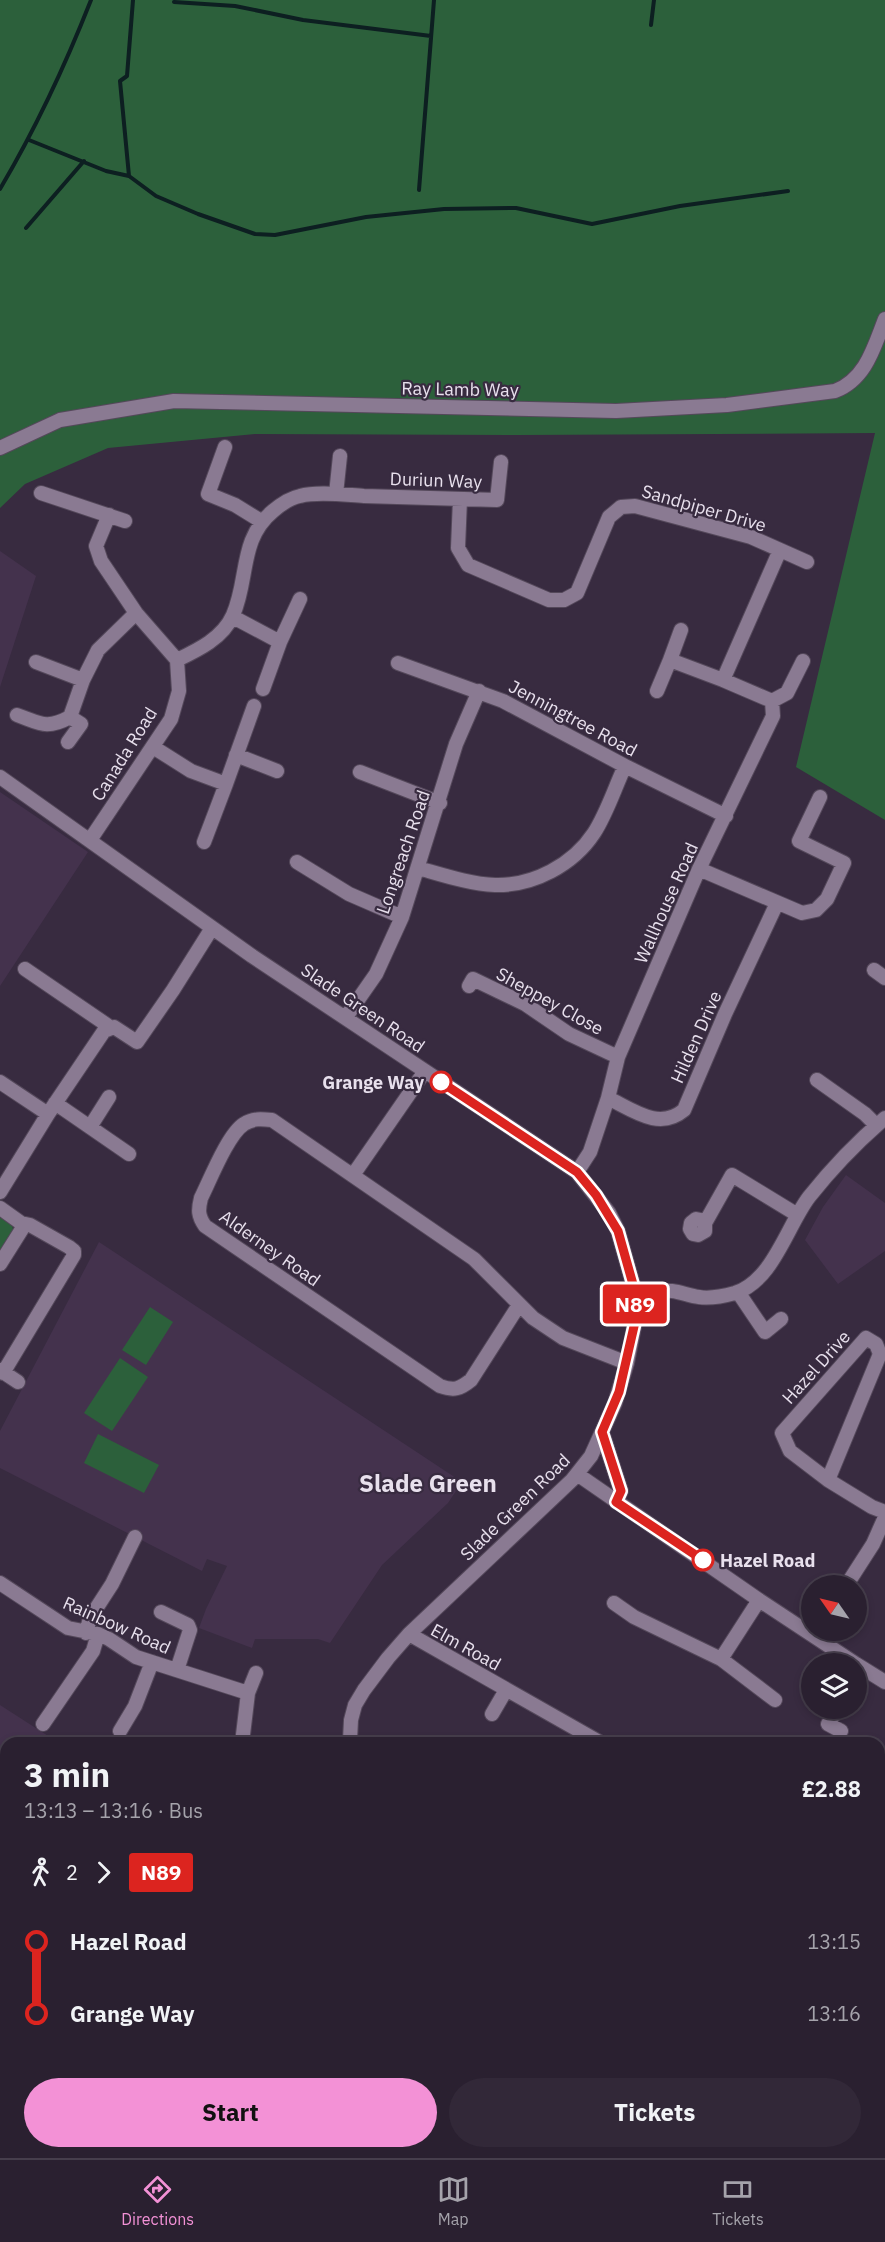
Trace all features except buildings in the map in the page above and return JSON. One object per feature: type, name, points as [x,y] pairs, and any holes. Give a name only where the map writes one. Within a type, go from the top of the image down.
[{"type":"street","name":"Ray Lamb Way","points":[[0,448],[60,420],[174,401],[616,411],[727,405],[835,391],[846,386],[867,364],[885,318]]},
{"type":"street","points":[[225,447],[208,494],[235,505],[261,521]]},
{"type":"street","points":[[336,494],[340,456]]},
{"type":"street","name":"Duriun Way","points":[[177,660],[198,650],[218,636],[233,617],[244,578],[249,542],[261,521],[281,504],[301,495],[336,494],[497,500],[501,462]]},
{"type":"street","points":[[41,493],[125,521]]},
{"type":"street","name":"Sandpiper Drive","points":[[460,499],[458,548],[468,565],[549,600],[564,600],[577,593],[609,517],[621,507],[635,506],[751,537],[807,562]]},
{"type":"street","points":[[109,515],[96,546],[100,561],[136,613],[177,660]]},
{"type":"street","points":[[723,680],[780,550]]},
{"type":"street","points":[[263,689],[280,642],[300,599]]},
{"type":"street","points":[[17,715],[44,724],[55,725],[69,717],[83,680],[98,650],[136,613]]},
{"type":"street","points":[[233,617],[280,642]]},
{"type":"street","points":[[657,692],[681,630]]},
{"type":"street","name":"Canada Road","points":[[90,840],[171,719],[179,691],[177,660]]},
{"type":"street","points":[[670,660],[772,701],[787,693],[803,661]]},
{"type":"street","points":[[36,662],[83,680]]},
{"type":"street","name":"Jenningtree Road","points":[[398,663],[503,701],[625,766],[726,816]]},
{"type":"street","name":"Longreach Road","points":[[346,1017],[375,974],[402,917],[440,803],[456,744],[480,691]]},
{"type":"street","name":"Wallhouse Road","points":[[577,1172],[590,1152],[608,1098],[618,1057],[699,869],[773,716],[772,701]]},
{"type":"street","points":[[204,842],[254,706]]},
{"type":"street","points":[[68,742],[81,724],[69,717]]},
{"type":"street","points":[[153,747],[191,771],[226,784]]},
{"type":"street","points":[[236,755],[276,771]]},
{"type":"street","points":[[418,868],[453,878],[495,885],[524,883],[546,874],[580,850],[594,832],[625,766]]},
{"type":"street","points":[[360,771],[440,803]]},
{"type":"street","name":"Slade Green Road","points":[[0,777],[212,928],[577,1172],[602,1204],[618,1231],[636,1295],[635,1322],[619,1392],[591,1456],[577,1474],[409,1634],[388,1658],[358,1699],[348,1737]]},
{"type":"street","points":[[699,869],[802,913],[816,910],[827,899],[844,863],[799,841],[819,797]]},
{"type":"street","points":[[297,862],[349,894],[402,917]]},
{"type":"street","name":"Hilden Drive","points":[[608,1098],[650,1118],[663,1120],[674,1118],[684,1110],[725,1014],[777,903]]},
{"type":"street","points":[[0,1192],[51,1108],[104,1031],[114,1027],[137,1042],[212,928]]},
{"type":"street","points":[[25,969],[109,1029]]},
{"type":"street","name":"Sheppey Close","points":[[473,979],[525,1004],[569,1034],[618,1057]]},
{"type":"street","points":[[353,1175],[424,1071]]},
{"type":"street","points":[[636,1295],[672,1291],[701,1298],[738,1292],[750,1285],[765,1271],[796,1214],[832,1168],[881,1121],[865,1114],[817,1080]]},
{"type":"street","points":[[0,1082],[90,1127],[129,1154]]},
{"type":"street","points":[[90,1127],[109,1097]]},
{"type":"street","name":"Alderney Road","points":[[519,1305],[471,1380],[462,1388],[452,1390],[440,1386],[205,1226],[198,1209],[201,1198],[234,1132],[245,1123],[260,1118],[272,1120],[474,1259],[519,1305],[562,1338],[627,1363]]},
{"type":"street","points":[[705,1224],[735,1169],[796,1214]]},
{"type":"street","points":[[0,1208],[21,1223],[30,1225],[74,1251],[74,1255],[2,1371],[18,1382]]},
{"type":"street","points":[[0,1264],[22,1229],[21,1223]]},
{"type":"street","points":[[738,1292],[760,1335],[781,1319]]},
{"type":"street","name":"Hazel Drive","points":[[828,1480],[880,1353],[876,1344],[866,1338],[782,1433],[790,1451],[828,1480],[872,1507],[885,1512]]},
{"type":"street","points":[[602,1432],[621,1491],[616,1502]]},
{"type":"street","points":[[577,1474],[759,1600],[801,1624]]},
{"type":"street","points":[[853,1575],[873,1544],[885,1517]]},
{"type":"street","points":[[43,1724],[93,1651],[90,1618],[112,1584],[135,1537]]},
{"type":"street","name":"Rainbow Road","points":[[1,1586],[68,1628],[109,1639],[136,1657],[248,1693]]},
{"type":"street","points":[[721,1659],[759,1600]]},
{"type":"street","points":[[614,1603],[634,1617],[721,1659],[775,1700]]},
{"type":"street","points":[[161,1612],[188,1625],[190,1630],[177,1670]]},
{"type":"street","name":"Elm Road","points":[[409,1634],[590,1737]]},
{"type":"street","points":[[825,1641],[839,1653]]},
{"type":"street","points":[[120,1731],[135,1706],[152,1662]]},
{"type":"street","points":[[243,1737],[248,1693],[256,1673]]},
{"type":"street","points":[[867,1673],[885,1682]]},
{"type":"street","name":"Elm Road","points":[[492,1714],[506,1690]]},
{"type":"street","points":[[831,1719],[828,1724],[842,1731]]},
{"type":"shaded area","points":[[0,551],[36,576],[0,687]]},
{"type":"shaded area","points":[[0,792],[88,852],[0,986]]},
{"type":"shaded area","points":[[846,1175],[885,1203],[885,1251],[838,1284],[805,1240],[823,1207]]},
{"type":"shaded area","points":[[99,1242],[462,1482],[448,1503],[382,1565],[330,1643],[318,1639],[255,1639],[252,1648],[199,1628],[227,1566],[207,1559],[202,1571],[0,1468],[0,1431]]},
{"type":"shaded area","points":[[0,1705],[50,1737],[0,1737]]},
{"type":"green space","points":[[0,0],[885,0],[885,820],[796,767],[875,433],[255,434],[108,448],[25,484],[0,508]]},
{"type":"green space","points":[[0,1216],[12,1223],[13,1230],[0,1252]]},
{"type":"green space","points":[[150,1307],[173,1322],[146,1365],[122,1350]]},
{"type":"green space","points":[[120,1358],[148,1377],[112,1431],[84,1413]]},
{"type":"green space","points":[[98,1434],[159,1465],[144,1493],[84,1463]]},
{"type":"waterway","points":[[0,189],[49,96],[91,0]]},
{"type":"waterway","points":[[129,176],[120,81],[127,76],[133,0]]},
{"type":"waterway","points":[[419,190],[434,0]]},
{"type":"waterway","points":[[651,25],[654,0]]},
{"type":"waterway","points":[[174,2],[235,6],[303,20],[431,36]]},
{"type":"waterway","points":[[29,140],[106,171],[129,176],[156,196],[255,234],[275,235],[366,217],[444,209],[516,208],[592,224],[680,206],[788,191]]},
{"type":"waterway","points":[[26,228],[84,161]]},
{"type":"bus line","name":"N89","points":[[441,1082],[577,1172],[609,1213],[618,1231],[636,1295],[635,1322],[627,1363],[619,1392],[602,1432],[621,1491],[616,1502],[703,1560]]},
{"type":"place","name":"Grange Way","points":[[441,1082]]},
{"type":"place","name":"Hazel Road","points":[[703,1560]]},
{"type":"district","name":"Slade Green","points":[[428,1483]]}]
